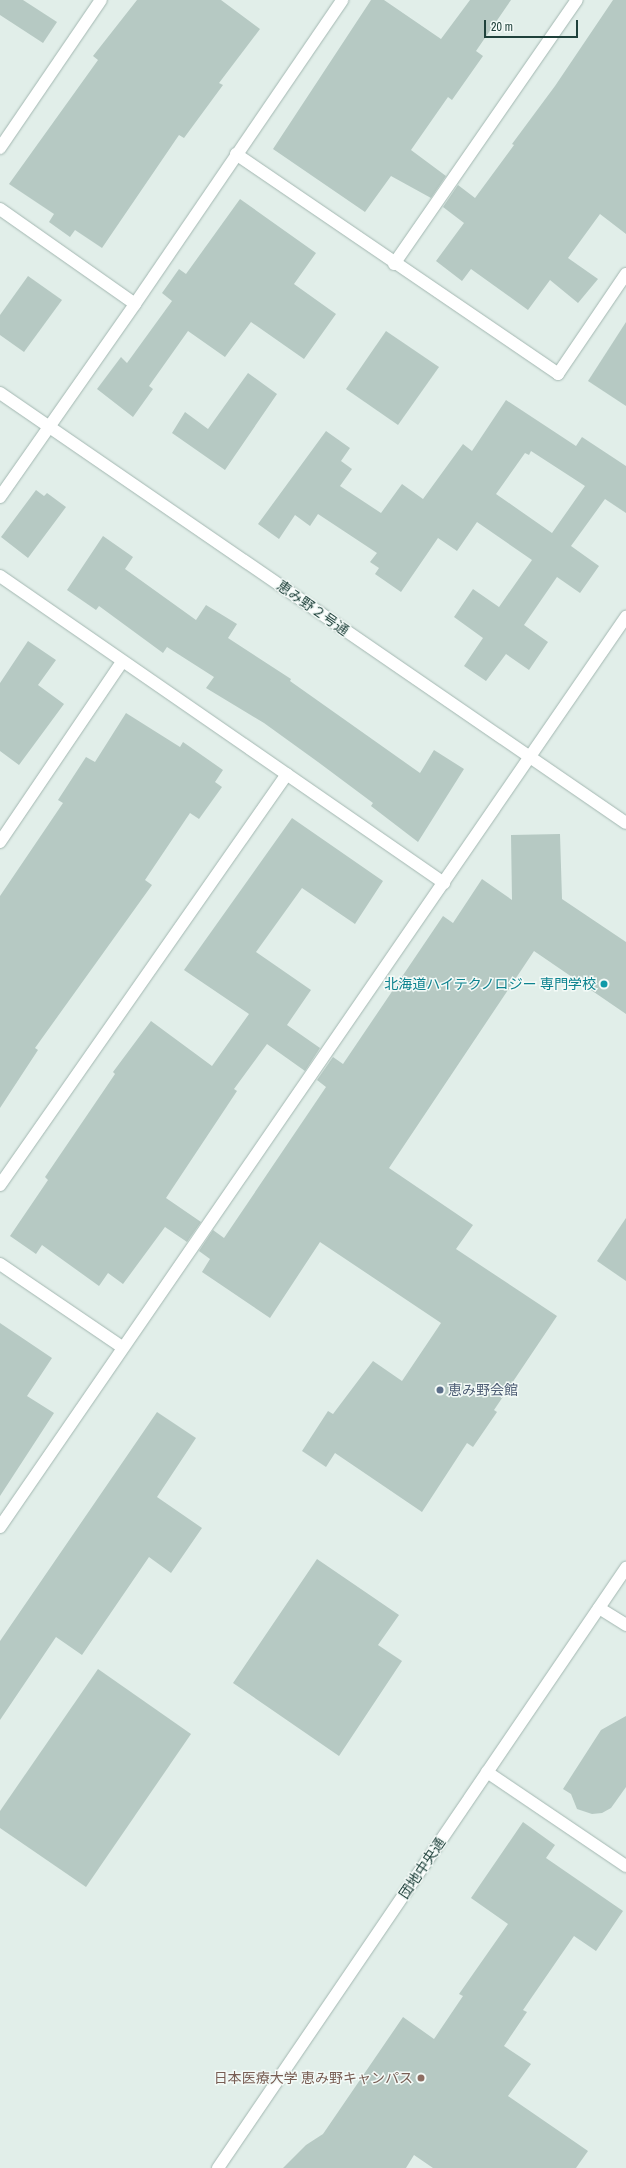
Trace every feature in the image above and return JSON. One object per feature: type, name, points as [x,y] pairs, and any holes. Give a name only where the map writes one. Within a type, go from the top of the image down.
[{"type":"street","points":[[0,148],[101,0]]},
{"type":"street","points":[[0,497],[135,304],[342,0]]},
{"type":"street","points":[[394,264],[577,0]]},
{"type":"street","points":[[236,154],[394,264],[558,374],[626,274]]},
{"type":"street","points":[[0,209],[135,304]]},
{"type":"street","name":"恵み野２号通","points":[[0,393],[626,823]]},
{"type":"street","points":[[0,576],[122,662],[444,883]]},
{"type":"street","points":[[0,1527],[122,1347],[444,883],[626,617]]},
{"type":"street","points":[[0,842],[122,662]]},
{"type":"street","points":[[0,1185],[287,774]]},
{"type":"street","points":[[0,1264],[122,1347]]},
{"type":"street","name":"団地中央通","points":[[218,2168],[626,1568]]},
{"type":"street","points":[[599,1608],[626,1625]]},
{"type":"street","points":[[487,1772],[626,1866]]},
{"type":"building","points":[[0,0],[23,0],[57,22],[43,43],[0,15]]},
{"type":"building","points":[[137,0],[221,0],[260,29],[219,83],[223,85],[184,138],[179,135],[102,248],[75,230],[70,237],[49,222],[54,214],[9,184],[98,60],[93,56]]},
{"type":"building","points":[[371,0],[384,0],[441,39],[470,0],[511,0],[476,51],[483,56],[452,100],[448,97],[411,150],[446,176],[431,198],[391,176],[365,212],[273,149]]},
{"type":"building","points":[[613,0],[626,0],[626,234],[600,214],[568,258],[598,279],[578,303],[550,280],[528,310],[471,269],[462,281],[436,261],[464,223],[443,207],[458,185],[475,198],[514,145],[512,144],[555,86]]},
{"type":"building","points":[[240,199],[316,253],[294,284],[336,314],[304,359],[251,322],[225,357],[188,331],[149,386],[153,389],[133,417],[97,389],[121,357],[127,363],[172,301],[162,293],[179,269],[186,274]]},
{"type":"building","points":[[28,276],[62,300],[24,352],[0,335],[0,315]]},
{"type":"building","points":[[626,322],[626,406],[588,381]]},
{"type":"building","points":[[386,331],[439,367],[398,425],[346,389]]},
{"type":"building","points":[[248,373],[277,394],[225,470],[172,433],[185,412],[208,429]]},
{"type":"building","points":[[506,400],[576,446],[582,437],[626,466],[626,513],[605,499],[571,546],[599,566],[580,593],[557,577],[524,625],[548,642],[529,670],[506,654],[486,681],[464,666],[483,638],[454,617],[473,589],[499,607],[532,560],[477,522],[457,551],[438,538],[401,592],[375,574],[379,568],[370,562],[377,553],[318,514],[310,526],[295,515],[279,539],[258,524],[326,431],[350,448],[341,461],[352,469],[340,486],[381,513],[402,484],[423,499],[463,444],[472,451]],"holes":[[[531,451],[585,486],[552,533],[496,494],[525,453],[529,455]]]},
{"type":"building","points":[[36,490],[44,496],[47,493],[66,507],[28,558],[1,537]]},
{"type":"building","points":[[103,536],[133,557],[125,569],[196,620],[206,605],[237,624],[228,638],[291,679],[290,681],[420,773],[434,750],[464,769],[418,842],[371,806],[373,803],[318,762],[264,723],[206,688],[214,677],[167,647],[163,653],[99,606],[96,610],[67,590]]},
{"type":"building","points":[[28,641],[56,660],[38,685],[64,704],[19,765],[0,751],[0,683]]},
{"type":"building","points":[[126,713],[180,747],[183,742],[223,770],[215,782],[222,787],[199,819],[190,813],[145,880],[152,885],[35,1048],[38,1050],[0,1108],[0,896],[63,803],[58,800],[86,757],[95,762]]},
{"type":"building","points":[[292,818],[383,881],[355,924],[302,888],[256,952],[311,990],[287,1025],[320,1048],[305,1071],[267,1044],[234,1089],[237,1091],[166,1198],[201,1222],[187,1242],[165,1227],[123,1284],[108,1273],[99,1286],[42,1245],[36,1254],[10,1236],[48,1180],[45,1177],[115,1074],[113,1072],[151,1021],[212,1066],[249,1014],[184,970]]},
{"type":"building","points":[[560,834],[562,899],[626,942],[626,1014],[534,951],[389,1168],[473,1225],[456,1249],[557,1316],[494,1410],[497,1412],[473,1447],[467,1443],[422,1512],[335,1453],[326,1467],[302,1451],[328,1411],[333,1414],[373,1361],[402,1381],[441,1323],[320,1242],[270,1318],[202,1272],[210,1259],[199,1251],[213,1230],[224,1238],[326,1087],[317,1080],[333,1057],[343,1064],[443,916],[453,923],[482,879],[512,900],[511,835]]},
{"type":"building","points":[[626,1218],[626,1281],[597,1261]]},
{"type":"building","points":[[0,1323],[52,1358],[27,1396],[54,1413],[0,1496]]},
{"type":"building","points":[[157,1412],[196,1438],[157,1497],[202,1528],[171,1573],[149,1557],[82,1655],[56,1637],[0,1720],[0,1641]]},
{"type":"building","points":[[317,1559],[399,1615],[378,1645],[402,1661],[339,1756],[233,1683]]},
{"type":"building","points":[[98,1669],[191,1734],[86,1887],[0,1828],[0,1811]]},
{"type":"building","points":[[626,1716],[626,1787],[611,1808],[602,1813],[592,1814],[577,1809],[571,1794],[563,1789],[601,1730]]},
{"type":"building","points":[[523,1822],[555,1845],[546,1858],[623,1911],[596,1951],[574,1936],[523,2010],[527,2012],[504,2046],[531,2064],[508,2096],[588,2151],[576,2168],[433,2168],[414,2155],[406,2168],[283,2168],[306,2145],[323,2134],[403,2017],[434,2039],[463,1996],[459,1994],[508,1924],[471,1898]]},
{"type":"place","name":"北海道ハイテクノロジー 専門学校","points":[[604,984]]},
{"type":"place","name":"恵み野会館","points":[[440,1390]]},
{"type":"place","name":"日本医療大学 恵み野キャンパス","points":[[421,2078]]}]
